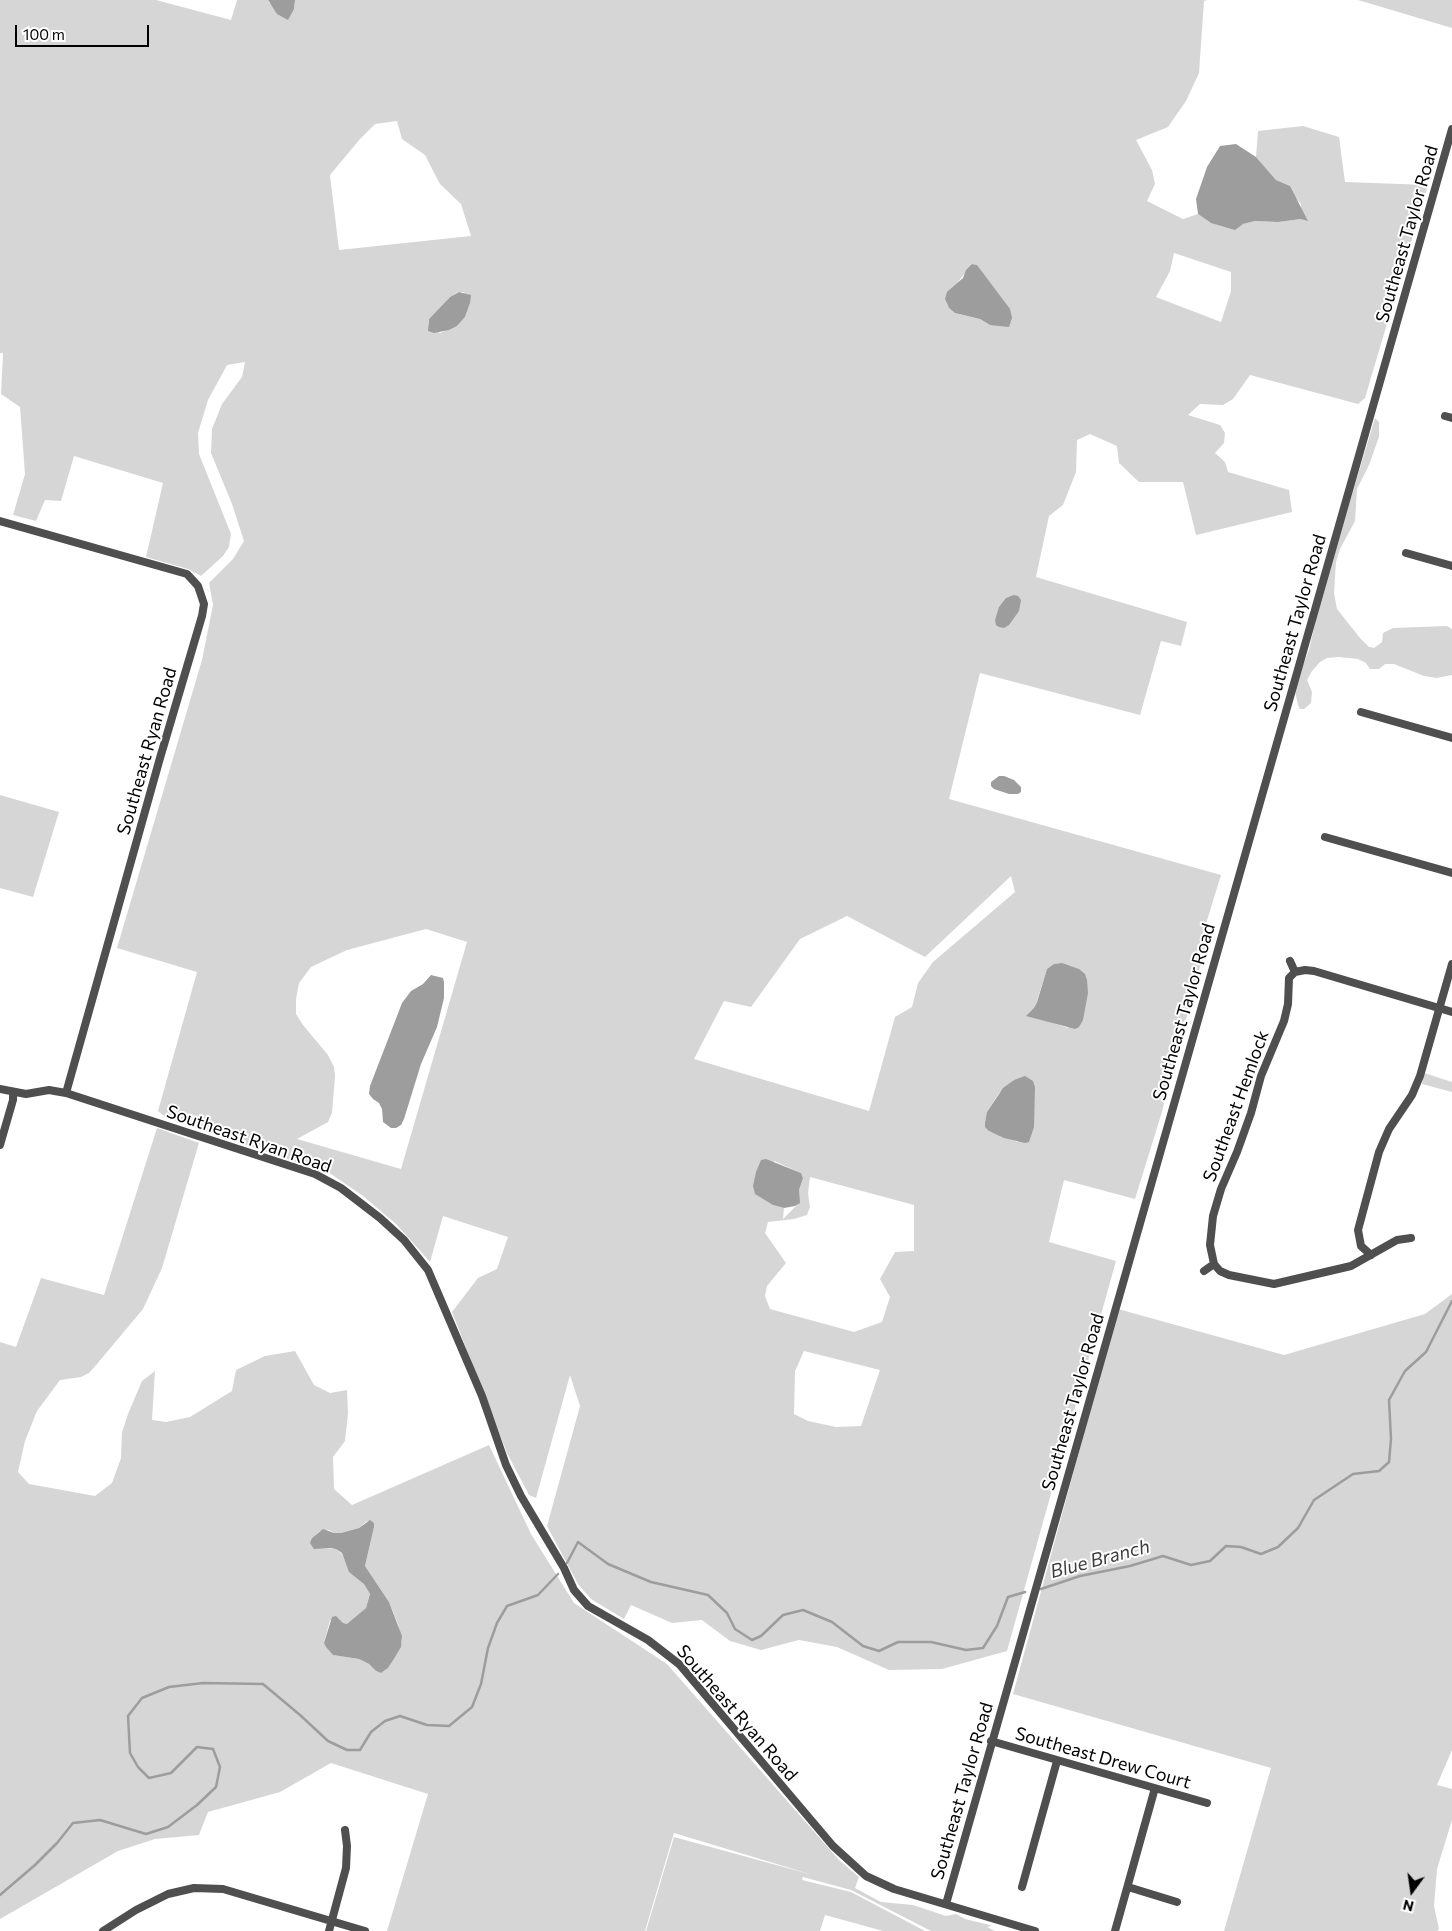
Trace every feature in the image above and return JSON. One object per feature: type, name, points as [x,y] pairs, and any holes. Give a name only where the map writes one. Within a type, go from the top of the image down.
[{"type":"street","name":"Southeast Taylor Road","points":[[946,1904],[1452,129]]},
{"type":"street","name":"Southeast Ryan Road","points":[[0,521],[187,574],[198,586],[204,604],[66,1093],[315,1174],[341,1188],[380,1218],[404,1240],[428,1270],[482,1396],[506,1465],[521,1496],[564,1568],[574,1590],[588,1606],[648,1640],[679,1664],[833,1846],[866,1876],[880,1884],[1035,1931]]},
{"type":"street","points":[[1406,553],[1452,566]]},
{"type":"street","points":[[1360,712],[1452,738]]},
{"type":"street","points":[[1325,837],[1452,874]]},
{"type":"street","points":[[1290,961],[1296,972],[1314,971],[1452,1012]]},
{"type":"street","points":[[1371,1255],[1361,1246],[1358,1230],[1379,1152],[1389,1129],[1412,1095],[1420,1076],[1452,964]]},
{"type":"street","name":"Southeast Hemlock","points":[[1214,1264],[1210,1246],[1213,1216],[1221,1188],[1238,1152],[1261,1076],[1284,1021],[1288,1004],[1289,978],[1296,972]]},
{"type":"street","points":[[0,1089],[26,1094],[49,1090],[66,1093]]},
{"type":"street","points":[[0,1145],[13,1100],[13,1093]]},
{"type":"street","points":[[1204,1271],[1214,1264],[1220,1271],[1229,1276],[1274,1284],[1351,1266],[1397,1240],[1410,1238]]},
{"type":"street","name":"Southeast Drew Court","points":[[991,1741],[1207,1803]]},
{"type":"street","points":[[1022,1887],[1058,1761]]},
{"type":"street","points":[[1115,1931],[1155,1788]]},
{"type":"street","points":[[329,1931],[346,1868],[347,1846],[345,1830]]},
{"type":"street","points":[[1128,1886],[1177,1902]]},
{"type":"street","points":[[103,1931],[136,1910],[168,1894],[194,1888],[223,1890],[365,1931]]},
{"type":"shaded area","points":[[0,0],[156,0],[231,20],[237,0],[268,0],[269,3],[294,9],[295,0],[1207,0],[1204,1],[1199,73],[1186,101],[1168,127],[1136,140],[1152,170],[1155,184],[1147,201],[1183,219],[1198,214],[1211,223],[1243,224],[1255,221],[1278,222],[1301,219],[1301,204],[1291,192],[1290,186],[1276,180],[1256,157],[1258,131],[1303,126],[1339,137],[1345,182],[1428,185],[1365,398],[1358,404],[1250,375],[1233,399],[1223,405],[1200,404],[1188,415],[1220,425],[1225,433],[1224,443],[1215,453],[1225,462],[1228,472],[1289,490],[1292,512],[1196,535],[1183,482],[1139,482],[1119,463],[1117,446],[1090,434],[1077,440],[1076,472],[1063,505],[1049,516],[1036,577],[1187,622],[1181,646],[1161,641],[1140,715],[980,673],[949,799],[1221,875],[1201,940],[1207,940],[1161,1115],[1135,1199],[1064,1180],[1049,1242],[1116,1261],[1007,1651],[942,1669],[889,1670],[837,1647],[799,1640],[761,1650],[730,1641],[702,1620],[672,1623],[631,1605],[624,1619],[591,1599],[578,1584],[547,1526],[580,1406],[570,1375],[536,1498],[529,1495],[507,1453],[452,1312],[478,1278],[497,1269],[508,1237],[443,1216],[430,1262],[396,1224],[363,1196],[331,1174],[165,1117],[158,1111],[197,972],[117,948],[202,660],[213,605],[209,583],[233,559],[244,541],[232,504],[211,453],[212,429],[222,404],[242,377],[245,362],[227,365],[208,400],[198,433],[199,454],[231,534],[229,547],[223,556],[201,576],[188,569],[146,557],[163,483],[74,456],[61,501],[45,500],[36,521],[13,515],[25,474],[20,407],[1,394],[3,353],[0,353]],"holes":[[[397,121],[402,139],[425,155],[440,184],[461,204],[471,236],[339,250],[330,175],[375,124]],[[1174,253],[1231,272],[1231,291],[1221,322],[1156,297],[1170,271]],[[972,264],[977,265],[980,269],[990,325],[980,319],[955,313],[949,308],[945,299]],[[458,292],[464,292],[470,303],[465,317],[457,326],[440,333],[428,325],[429,319],[450,297]],[[1011,876],[1015,892],[933,962],[918,983],[912,1007],[895,1017],[869,1111],[694,1059],[724,1001],[751,1007],[800,939],[847,916],[925,957]],[[426,929],[467,942],[401,1169],[297,1139],[328,1122],[332,1113],[334,1067],[328,1055],[296,1014],[299,983],[311,967],[347,950]],[[1047,969],[1068,1028],[1032,1016]],[[1014,1080],[1018,1142],[989,1131],[987,1112],[999,1093]],[[774,1161],[801,1173],[803,1178],[799,1190],[799,1203],[783,1219],[784,1208],[773,1205]],[[810,1177],[914,1205],[914,1251],[895,1252],[880,1279],[890,1297],[882,1322],[854,1332],[770,1309],[765,1296],[767,1286],[786,1263],[765,1233],[768,1222],[794,1219],[807,1215],[810,1207],[808,1193]],[[804,1351],[880,1370],[861,1426],[836,1427],[808,1421],[794,1414],[795,1371]]]},
{"type":"shaded area","points":[[268,0],[295,0],[294,9],[288,20],[277,14]]},
{"type":"shaded area","points":[[1358,0],[1452,0],[1452,28]]},
{"type":"shaded area","points":[[1236,144],[1256,157],[1276,180],[1290,186],[1308,221],[1301,219],[1278,222],[1255,221],[1243,224],[1235,230],[1211,223],[1198,214],[1196,199],[1207,167],[1220,146]]},
{"type":"shaded area","points":[[972,264],[977,265],[1010,309],[1012,318],[1009,327],[990,325],[980,319],[955,313],[949,308],[945,299],[947,292],[963,278],[966,270]]},
{"type":"shaded area","points":[[459,292],[471,295],[465,317],[457,326],[449,330],[434,333],[428,331],[429,319],[450,297]]},
{"type":"shaded area","points":[[1375,418],[1379,422],[1379,437],[1369,465],[1357,489],[1355,521],[1340,549],[1336,562],[1334,593],[1337,609],[1360,638],[1369,647],[1374,648],[1382,642],[1383,633],[1393,628],[1447,626],[1452,629],[1452,675],[1437,678],[1424,676],[1394,664],[1385,664],[1379,669],[1370,669],[1366,663],[1358,659],[1327,658],[1320,662],[1307,680],[1312,692],[1311,703],[1304,709],[1300,709],[1295,691],[1309,650],[1321,598]]},
{"type":"shaded area","points":[[1014,595],[1018,596],[1021,600],[1019,611],[1009,625],[1004,628],[999,627],[996,625],[995,620],[999,607],[1006,598]]},
{"type":"shaded area","points":[[999,776],[1014,780],[1021,787],[1021,792],[1009,794],[994,789],[991,786],[991,782]]},
{"type":"shaded area","points":[[0,795],[59,812],[33,897],[0,888]]},
{"type":"shaded area","points":[[1062,963],[1079,969],[1085,974],[1087,980],[1088,993],[1083,1020],[1079,1027],[1075,1029],[1026,1016],[1037,1002],[1047,969],[1054,964]]},
{"type":"shaded area","points":[[431,975],[443,978],[444,982],[444,998],[437,1027],[421,1064],[404,1119],[401,1125],[391,1128],[383,1122],[382,1109],[379,1103],[369,1094],[370,1086],[402,1003],[411,991],[423,984]]},
{"type":"shaded area","points":[[1424,1073],[1452,1082],[1452,1092],[1422,1084]]},
{"type":"shaded area","points":[[1025,1076],[1033,1081],[1035,1087],[1034,1127],[1029,1142],[1025,1143],[1004,1138],[989,1131],[985,1127],[985,1123],[987,1112],[1003,1088],[1014,1080]]},
{"type":"shaded area","points":[[157,1128],[199,1143],[162,1268],[143,1309],[89,1373],[81,1377],[60,1380],[37,1411],[25,1441],[18,1472],[29,1484],[95,1496],[112,1483],[121,1458],[122,1432],[128,1414],[142,1381],[155,1371],[152,1420],[166,1422],[190,1417],[232,1391],[236,1370],[265,1356],[295,1351],[314,1385],[330,1393],[347,1390],[348,1413],[345,1441],[333,1457],[334,1489],[352,1505],[489,1445],[531,1534],[574,1603],[667,1664],[839,1860],[859,1877],[855,1888],[881,1902],[913,1905],[946,1916],[956,1914],[965,1919],[990,1925],[987,1927],[995,1931],[931,1931],[851,1890],[803,1877],[802,1880],[851,1892],[925,1931],[883,1931],[825,1915],[820,1931],[646,1931],[674,1837],[813,1875],[674,1833],[645,1931],[387,1931],[428,1794],[331,1763],[280,1792],[208,1812],[199,1835],[155,1839],[118,1851],[0,1919],[0,1342],[16,1347],[41,1278],[104,1295]],"holes":[[[367,1521],[374,1527],[365,1566],[389,1602],[398,1624],[402,1641],[388,1668],[381,1673],[359,1659],[333,1655],[324,1643],[330,1620],[347,1624],[366,1608],[370,1594],[364,1584],[347,1565],[342,1554],[336,1549],[322,1548],[312,1538],[320,1531],[329,1530],[334,1533],[341,1533],[359,1528]]]},
{"type":"shaded area","points":[[766,1159],[801,1173],[803,1178],[799,1190],[800,1203],[784,1208],[773,1205],[755,1194],[753,1186],[756,1172],[761,1160]]},
{"type":"shaded area","points":[[1452,1294],[1452,1750],[1437,1785],[1452,1789],[1452,1820],[1437,1869],[1434,1906],[1439,1929],[1437,1931],[1224,1931],[1271,1768],[1013,1694],[1118,1309],[1284,1355],[1425,1314]]},
{"type":"shaded area","points":[[370,1520],[374,1523],[374,1527],[365,1566],[389,1602],[402,1636],[401,1647],[388,1668],[381,1673],[359,1659],[333,1655],[326,1647],[324,1643],[332,1617],[336,1616],[343,1623],[347,1624],[366,1608],[370,1594],[364,1584],[349,1572],[342,1553],[330,1548],[314,1549],[310,1543],[312,1538],[323,1529],[334,1533],[341,1533],[359,1528]]},
{"type":"waterway","name":"Blue Branch","points":[[1041,1589],[1080,1576],[1130,1566],[1163,1556],[1191,1565],[1210,1561],[1226,1546],[1241,1547],[1261,1554],[1278,1547],[1298,1528],[1314,1500],[1353,1474],[1379,1471],[1389,1462],[1391,1439],[1389,1400],[1405,1371],[1426,1352],[1452,1301]]},
{"type":"waterway","name":"Blue Branch","points":[[567,1563],[578,1542],[608,1564],[651,1582],[708,1595],[727,1613],[735,1629],[752,1640],[761,1636],[783,1615],[803,1610],[832,1622],[863,1646],[879,1651],[898,1642],[931,1642],[966,1650],[983,1648],[997,1626],[1008,1597],[1025,1592]]},
{"type":"waterway","name":"Blue Branch","points":[[0,1895],[35,1865],[57,1843],[73,1823],[100,1820],[146,1834],[168,1827],[197,1805],[216,1787],[220,1767],[213,1749],[197,1747],[171,1773],[149,1778],[138,1767],[130,1753],[128,1716],[142,1698],[169,1687],[203,1683],[263,1684],[328,1741],[347,1750],[360,1750],[371,1732],[385,1721],[400,1716],[427,1725],[449,1726],[472,1707],[481,1684],[488,1648],[497,1623],[507,1606],[538,1595],[558,1574]]}]
